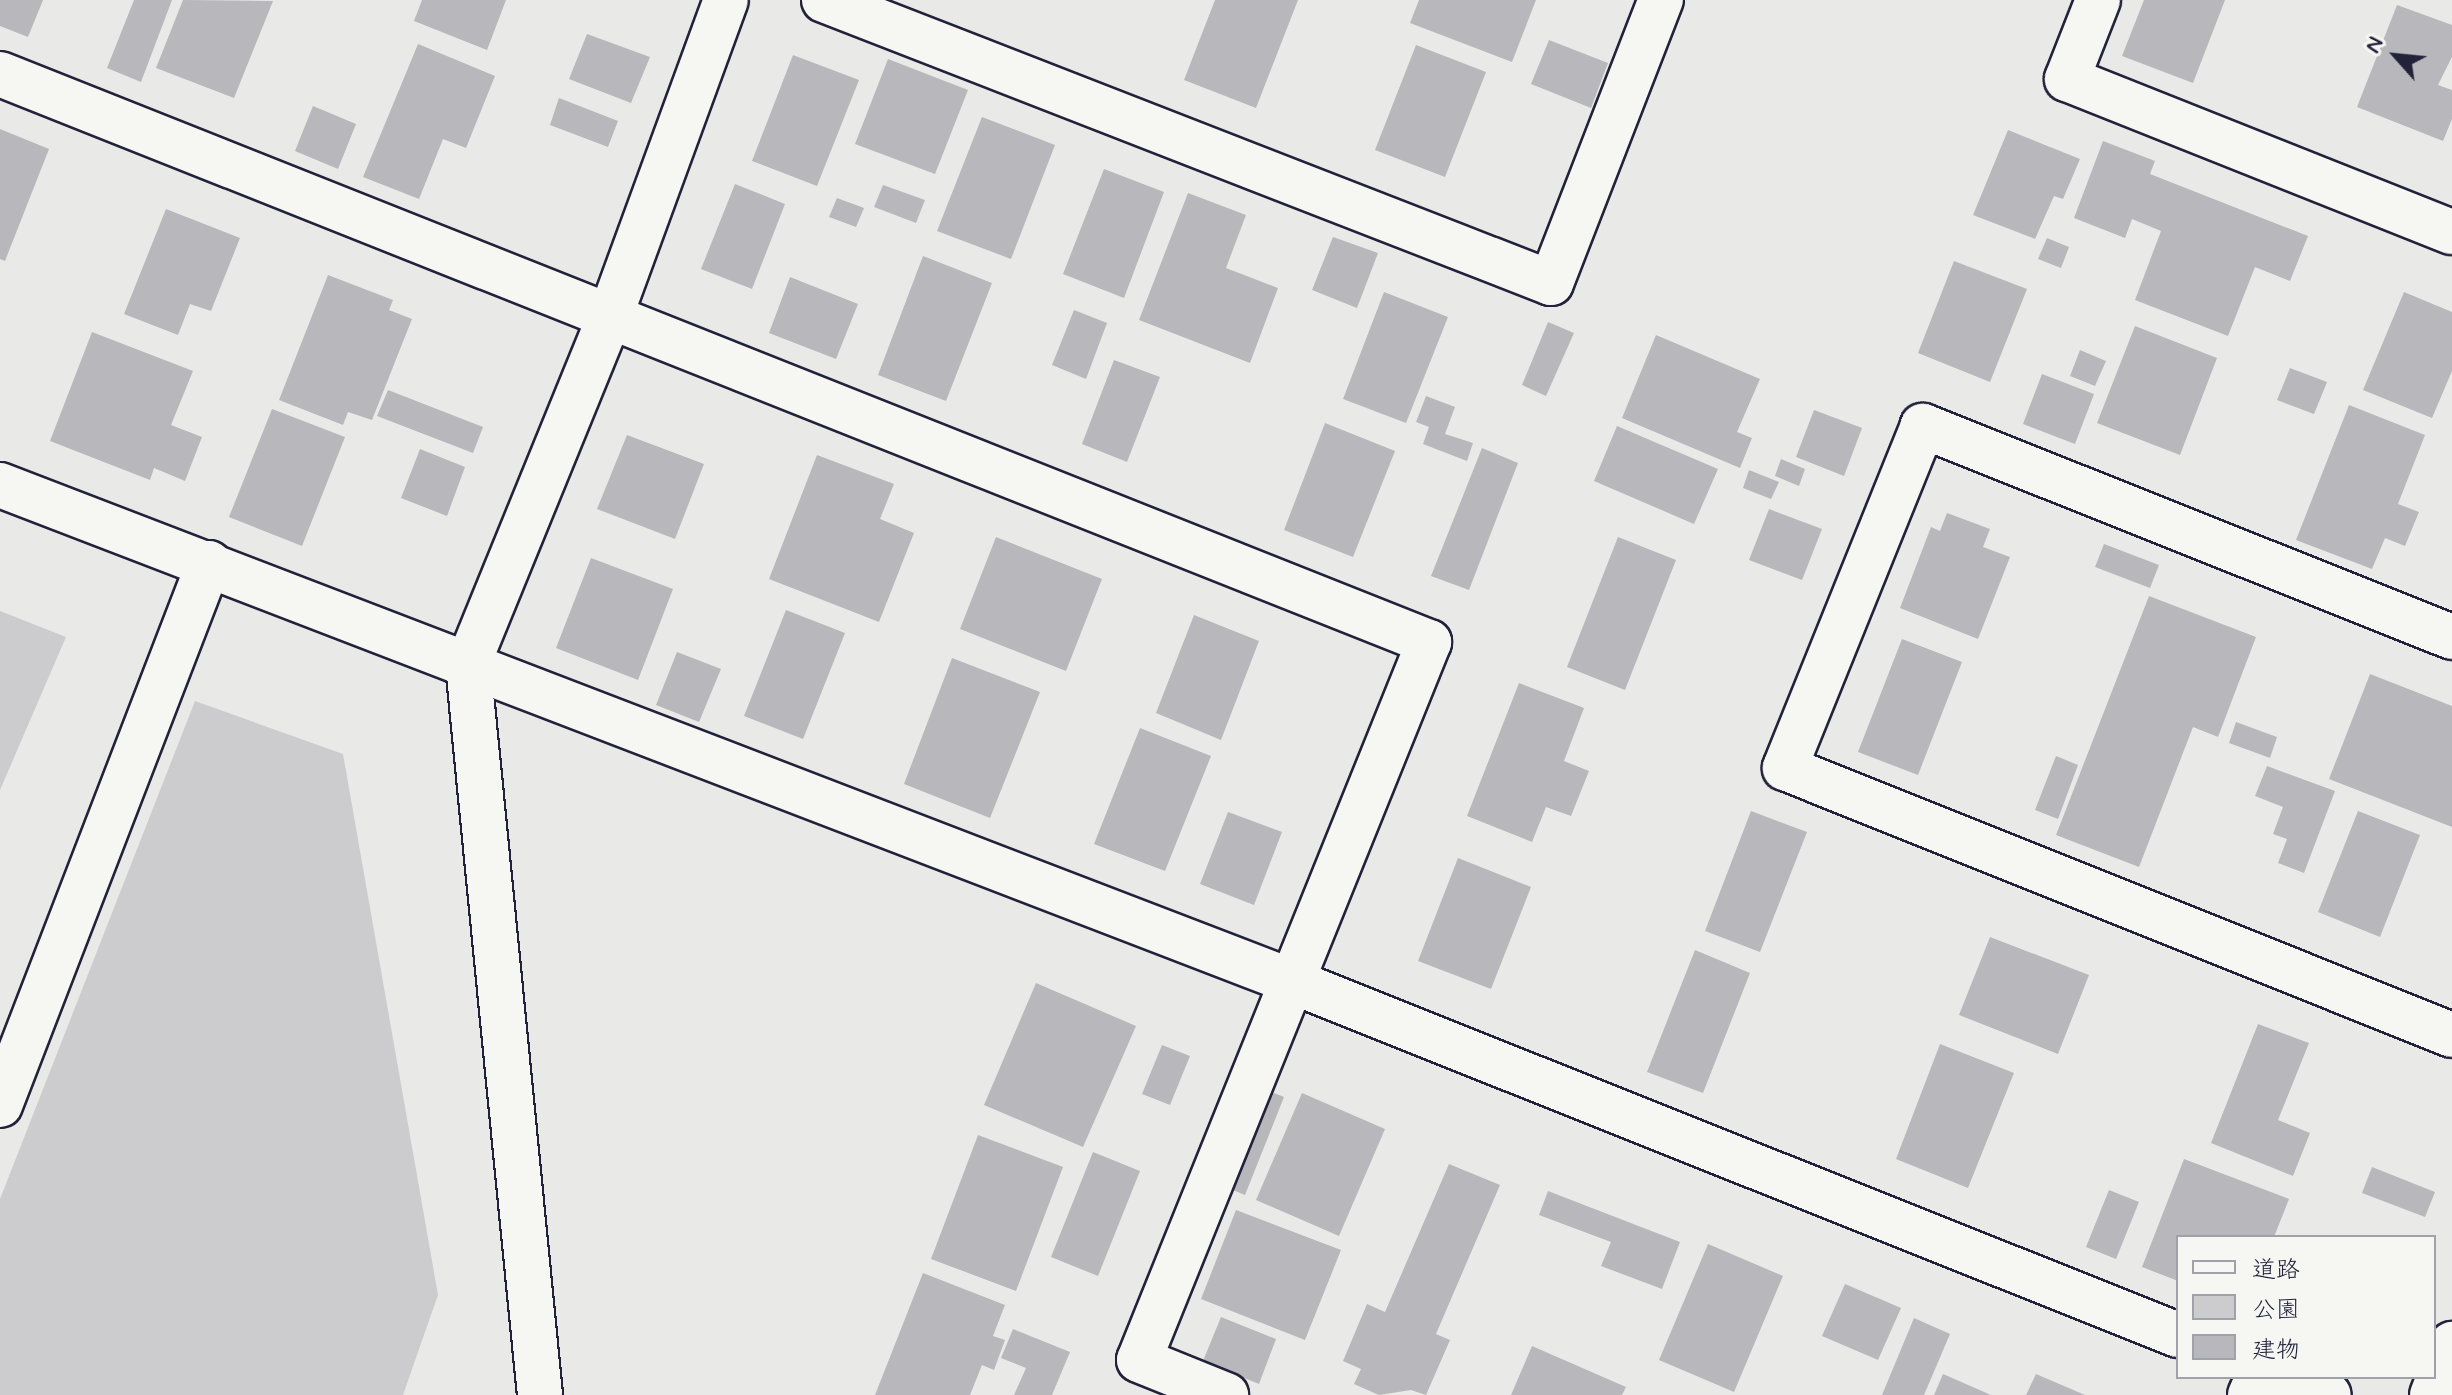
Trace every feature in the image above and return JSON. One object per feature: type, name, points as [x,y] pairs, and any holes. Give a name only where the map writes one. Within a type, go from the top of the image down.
[{"type":"street","points":[[540,1395],[468,664],[611,314],[726,0]]},
{"type":"street","points":[[824,0],[1551,283],[1661,0]]},
{"type":"street","points":[[2098,0],[2067,79],[2452,232]]},
{"type":"street","points":[[0,74],[611,314],[1429,642],[1139,1360],[1226,1395]]},
{"type":"street","points":[[2452,637],[1923,426],[1785,768],[2452,1035]]},
{"type":"street","points":[[0,485],[1291,981],[2176,1334]]},
{"type":"street","points":[[0,1105],[209,563]]},
{"type":"street","points":[[2432,1395],[2452,1344]]},
{"type":"street","points":[[2288,1379],[2329,1395]]},
{"type":"green space","points":[[0,611],[66,637],[0,790]]},
{"type":"green space","points":[[195,701],[343,754],[438,1295],[403,1395],[0,1395],[0,1199]]},
{"type":"building","points":[[0,0],[43,0],[28,37],[0,26]]},
{"type":"building","points":[[134,0],[172,0],[141,82],[107,68]]},
{"type":"building","points":[[183,0],[273,1],[234,98],[156,68]]},
{"type":"building","points":[[422,0],[506,0],[487,50],[414,21]]},
{"type":"building","points":[[1215,0],[1298,0],[1256,108],[1184,80]]},
{"type":"building","points":[[1419,0],[1536,0],[1512,62],[1410,23]]},
{"type":"building","points":[[2144,0],[2225,0],[2193,83],[2122,56]]},
{"type":"building","points":[[2397,5],[2452,25],[2452,57],[2438,85],[2452,90],[2452,119],[2443,141],[2357,107]]},
{"type":"building","points":[[587,34],[650,57],[631,103],[569,79]]},
{"type":"building","points":[[1549,40],[1608,63],[1591,108],[1531,84]]},
{"type":"building","points":[[418,44],[495,76],[466,148],[443,139],[419,199],[363,177]]},
{"type":"building","points":[[1416,45],[1486,72],[1445,177],[1375,150]]},
{"type":"building","points":[[793,55],[859,80],[817,186],[752,161]]},
{"type":"building","points":[[888,59],[968,90],[935,174],[855,144]]},
{"type":"building","points":[[559,98],[618,121],[608,147],[550,125]]},
{"type":"building","points":[[313,106],[356,124],[338,169],[295,151]]},
{"type":"building","points":[[982,117],[1055,145],[1011,259],[937,231]]},
{"type":"building","points":[[0,129],[49,149],[5,261],[0,259]]},
{"type":"building","points":[[2008,130],[2080,159],[2063,199],[2054,196],[2035,239],[1973,215]]},
{"type":"building","points":[[2103,141],[2155,161],[2150,174],[2308,236],[2290,281],[2255,267],[2228,336],[2135,300],[2161,231],[2132,219],[2125,238],[2074,218]]},
{"type":"building","points":[[1104,169],[1164,192],[1124,298],[1063,274]]},
{"type":"building","points":[[735,184],[785,204],[752,289],[701,269]]},
{"type":"building","points":[[883,185],[925,200],[916,223],[874,207]]},
{"type":"building","points":[[1188,193],[1246,215],[1226,268],[1278,288],[1250,363],[1139,320]]},
{"type":"building","points":[[837,198],[864,208],[856,227],[829,217]]},
{"type":"building","points":[[166,209],[240,238],[211,311],[190,304],[178,335],[124,314]]},
{"type":"building","points":[[1333,237],[1378,253],[1357,308],[1312,290]]},
{"type":"building","points":[[2047,238],[2069,247],[2061,268],[2038,259]]},
{"type":"building","points":[[923,256],[992,283],[946,401],[878,375]]},
{"type":"building","points":[[1954,261],[2027,289],[1990,382],[1918,353]]},
{"type":"building","points":[[328,275],[393,300],[389,310],[412,319],[372,420],[348,412],[343,425],[279,400]]},
{"type":"building","points":[[790,277],[858,304],[836,359],[769,333]]},
{"type":"building","points":[[1384,292],[1448,317],[1406,423],[1343,399]]},
{"type":"building","points":[[2404,292],[2452,312],[2452,371],[2432,418],[2363,390]]},
{"type":"building","points":[[1074,310],[1107,323],[1086,379],[1052,365]]},
{"type":"building","points":[[1548,322],[1574,333],[1546,396],[1522,385]]},
{"type":"building","points":[[2135,326],[2217,358],[2180,455],[2097,423]]},
{"type":"building","points":[[92,332],[193,371],[171,425],[202,437],[185,481],[154,468],[150,480],[50,441]]},
{"type":"building","points":[[1656,335],[1760,379],[1737,432],[1752,438],[1740,468],[1622,418]]},
{"type":"building","points":[[2080,350],[2106,361],[2095,386],[2070,376]]},
{"type":"building","points":[[1114,360],[1160,377],[1127,462],[1082,444]]},
{"type":"building","points":[[2290,368],[2327,382],[2314,414],[2277,400]]},
{"type":"building","points":[[2042,374],[2094,394],[2075,444],[2023,424]]},
{"type":"building","points":[[388,390],[483,427],[473,453],[377,416]]},
{"type":"building","points":[[1426,396],[1455,407],[1445,434],[1473,443],[1467,461],[1423,444],[1429,427],[1416,422]]},
{"type":"building","points":[[2349,405],[2425,435],[2398,504],[2419,512],[2405,546],[2385,538],[2372,569],[2296,540]]},
{"type":"building","points":[[272,409],[345,437],[302,546],[229,517]]},
{"type":"building","points":[[1814,410],[1862,428],[1844,476],[1796,457]]},
{"type":"building","points":[[1325,423],[1395,451],[1353,557],[1284,530]]},
{"type":"building","points":[[1617,426],[1718,469],[1694,524],[1594,481]]},
{"type":"building","points":[[627,435],[704,464],[675,539],[597,509]]},
{"type":"building","points":[[1482,448],[1518,463],[1469,590],[1431,576]]},
{"type":"building","points":[[420,449],[465,467],[447,516],[401,498]]},
{"type":"building","points":[[817,455],[894,484],[880,519],[914,533],[879,622],[769,579]]},
{"type":"building","points":[[1781,459],[1805,469],[1799,486],[1775,476]]},
{"type":"building","points":[[1749,470],[1779,482],[1771,499],[1743,488]]},
{"type":"building","points":[[1769,509],[1822,529],[1802,580],[1749,560]]},
{"type":"building","points":[[1947,513],[1990,529],[1983,547],[2010,557],[1978,639],[1900,608],[1931,527],[1940,531]]},
{"type":"building","points":[[996,537],[1102,579],[1066,671],[960,629]]},
{"type":"building","points":[[1618,537],[1676,560],[1625,690],[1567,667]]},
{"type":"building","points":[[2104,544],[2159,565],[2150,588],[2095,567]]},
{"type":"building","points":[[591,558],[673,589],[638,680],[556,648]]},
{"type":"building","points":[[2149,596],[2256,637],[2218,737],[2193,727],[2139,867],[2056,835]]},
{"type":"building","points":[[786,610],[845,633],[803,739],[744,716]]},
{"type":"building","points":[[1194,615],[1259,641],[1221,740],[1156,713]]},
{"type":"building","points":[[1902,639],[1962,662],[1918,775],[1858,752]]},
{"type":"building","points":[[677,652],[721,669],[699,722],[656,705]]},
{"type":"building","points":[[952,658],[1040,692],[990,818],[904,784]]},
{"type":"building","points":[[2370,674],[2452,706],[2452,827],[2329,779]]},
{"type":"building","points":[[1519,683],[1584,708],[1564,761],[1589,771],[1571,816],[1546,807],[1532,842],[1467,816]]},
{"type":"building","points":[[2236,722],[2277,737],[2270,758],[2229,743]]},
{"type":"building","points":[[1140,728],[1211,756],[1165,871],[1094,844]]},
{"type":"building","points":[[2056,756],[2078,765],[2058,819],[2035,810]]},
{"type":"building","points":[[2267,766],[2335,791],[2304,873],[2278,863],[2287,839],[2273,834],[2283,807],[2255,796]]},
{"type":"building","points":[[1751,811],[1807,832],[1760,952],[1705,931]]},
{"type":"building","points":[[2358,811],[2420,835],[2380,937],[2318,912]]},
{"type":"building","points":[[1228,812],[1282,832],[1254,905],[1200,884]]},
{"type":"building","points":[[1458,858],[1531,887],[1491,989],[1418,961]]},
{"type":"building","points":[[1990,937],[2089,975],[2058,1054],[1959,1015]]},
{"type":"building","points":[[1695,950],[1750,973],[1703,1093],[1647,1072]]},
{"type":"building","points":[[1036,983],[1136,1026],[1083,1147],[984,1105]]},
{"type":"building","points":[[2258,1024],[2309,1043],[2278,1120],[2310,1133],[2293,1176],[2211,1143]]},
{"type":"building","points":[[1940,1044],[2014,1073],[1968,1188],[1896,1159]]},
{"type":"building","points":[[1162,1045],[1190,1056],[1170,1105],[1142,1094]]},
{"type":"building","points":[[1261,1088],[1284,1097],[1245,1195],[1223,1186]]},
{"type":"building","points":[[1302,1093],[1385,1129],[1339,1236],[1256,1200]]},
{"type":"building","points":[[978,1135],[1063,1167],[1016,1291],[931,1259]]},
{"type":"building","points":[[1093,1152],[1140,1171],[1098,1276],[1051,1257]]},
{"type":"building","points":[[2184,1159],[2289,1199],[2275,1235],[2176,1235],[2176,1280],[2142,1267]]},
{"type":"building","points":[[1449,1164],[1500,1185],[1436,1334],[1450,1340],[1426,1395],[1411,1390],[1379,1395],[1354,1384],[1361,1369],[1343,1361],[1367,1304],[1385,1312]]},
{"type":"building","points":[[2372,1167],[2435,1192],[2425,1217],[2362,1193]]},
{"type":"building","points":[[2109,1190],[2139,1202],[2116,1259],[2086,1247]]},
{"type":"building","points":[[1548,1191],[1680,1242],[1662,1289],[1601,1266],[1611,1242],[1539,1215]]},
{"type":"building","points":[[1236,1210],[1341,1250],[1305,1340],[1201,1299]]},
{"type":"building","points":[[1708,1244],[1783,1276],[1734,1392],[1659,1360]]},
{"type":"building","points":[[923,1273],[1005,1305],[993,1336],[1005,1340],[994,1370],[982,1365],[970,1395],[875,1395]]},
{"type":"building","points":[[1845,1284],[1901,1308],[1878,1360],[1822,1336]]},
{"type":"building","points":[[1221,1317],[1276,1339],[1259,1384],[1203,1361]]},
{"type":"building","points":[[1914,1318],[1950,1334],[1924,1395],[1882,1395]]},
{"type":"building","points":[[1013,1329],[1070,1352],[1052,1395],[1014,1395],[1026,1368],[1001,1358]]},
{"type":"building","points":[[1532,1346],[1626,1387],[1622,1395],[1511,1395]]},
{"type":"building","points":[[1943,1374],[1991,1395],[1934,1395]]},
{"type":"building","points":[[2036,1374],[2085,1395],[2026,1395]]}]
